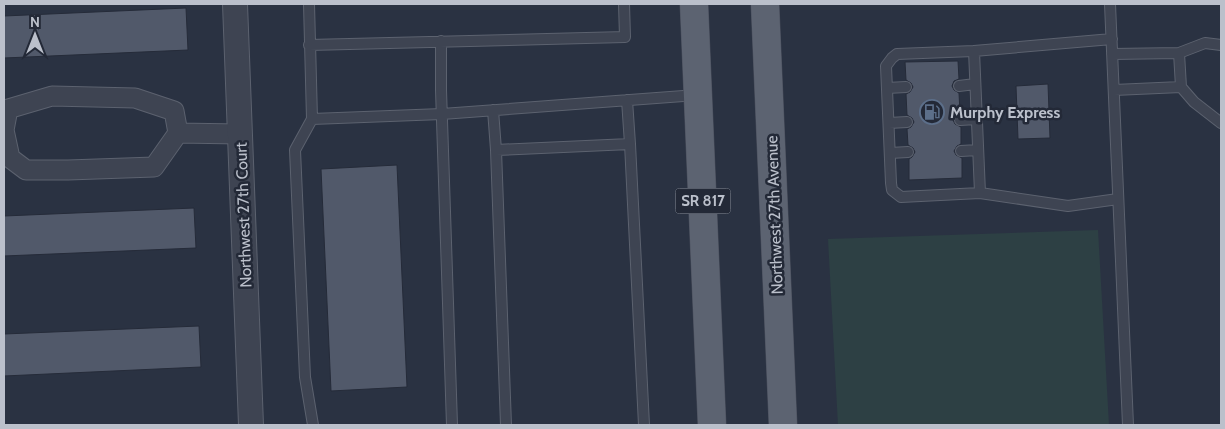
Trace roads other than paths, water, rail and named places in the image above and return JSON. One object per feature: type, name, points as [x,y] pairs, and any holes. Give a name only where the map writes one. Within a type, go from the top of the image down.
[{"type":"main road","name":"SR 817","points":[[694,4],[712,425]]},
{"type":"main road","name":"Northwest 27th Avenue","points":[[765,4],[783,425]]},
{"type":"street","name":"Northwest 27th Court","points":[[235,4],[251,425]]},
{"type":"street","points":[[52,96],[135,98],[174,111],[178,133],[154,166],[26,170],[10,158],[4,130],[8,109],[52,96]]},
{"type":"street","points":[[178,133],[240,134]]},
{"type":"lane","points":[[308,4],[312,119],[295,150],[305,377],[313,425]]},
{"type":"lane","points":[[309,45],[625,37],[624,4]]},
{"type":"lane","points":[[1110,4],[1128,425]]},
{"type":"lane","points":[[1112,39],[974,52],[897,54],[886,66],[892,190],[901,197],[980,194],[1068,206],[1118,199]]},
{"type":"lane","points":[[441,42],[452,425]]},
{"type":"lane","points":[[1112,54],[1179,53],[1205,44],[1221,45]]},
{"type":"lane","points":[[974,52],[980,194]]},
{"type":"lane","points":[[1179,53],[1181,87],[1194,102],[1221,123]]},
{"type":"lane","points":[[959,86],[975,84]]},
{"type":"lane","points":[[887,88],[906,87]]},
{"type":"lane","points":[[1114,90],[1181,87]]},
{"type":"lane","points":[[312,119],[442,114],[698,94]]},
{"type":"lane","points":[[627,100],[644,425]]},
{"type":"lane","points":[[493,110],[506,425]]},
{"type":"lane","points":[[960,120],[977,119]]},
{"type":"lane","points":[[889,123],[907,122]]},
{"type":"lane","points":[[496,150],[630,144]]},
{"type":"lane","points":[[961,151],[978,150]]},
{"type":"lane","points":[[890,153],[908,152]]},
{"type":"place","name":"Murphy Express","points":[[932,112]]}]
